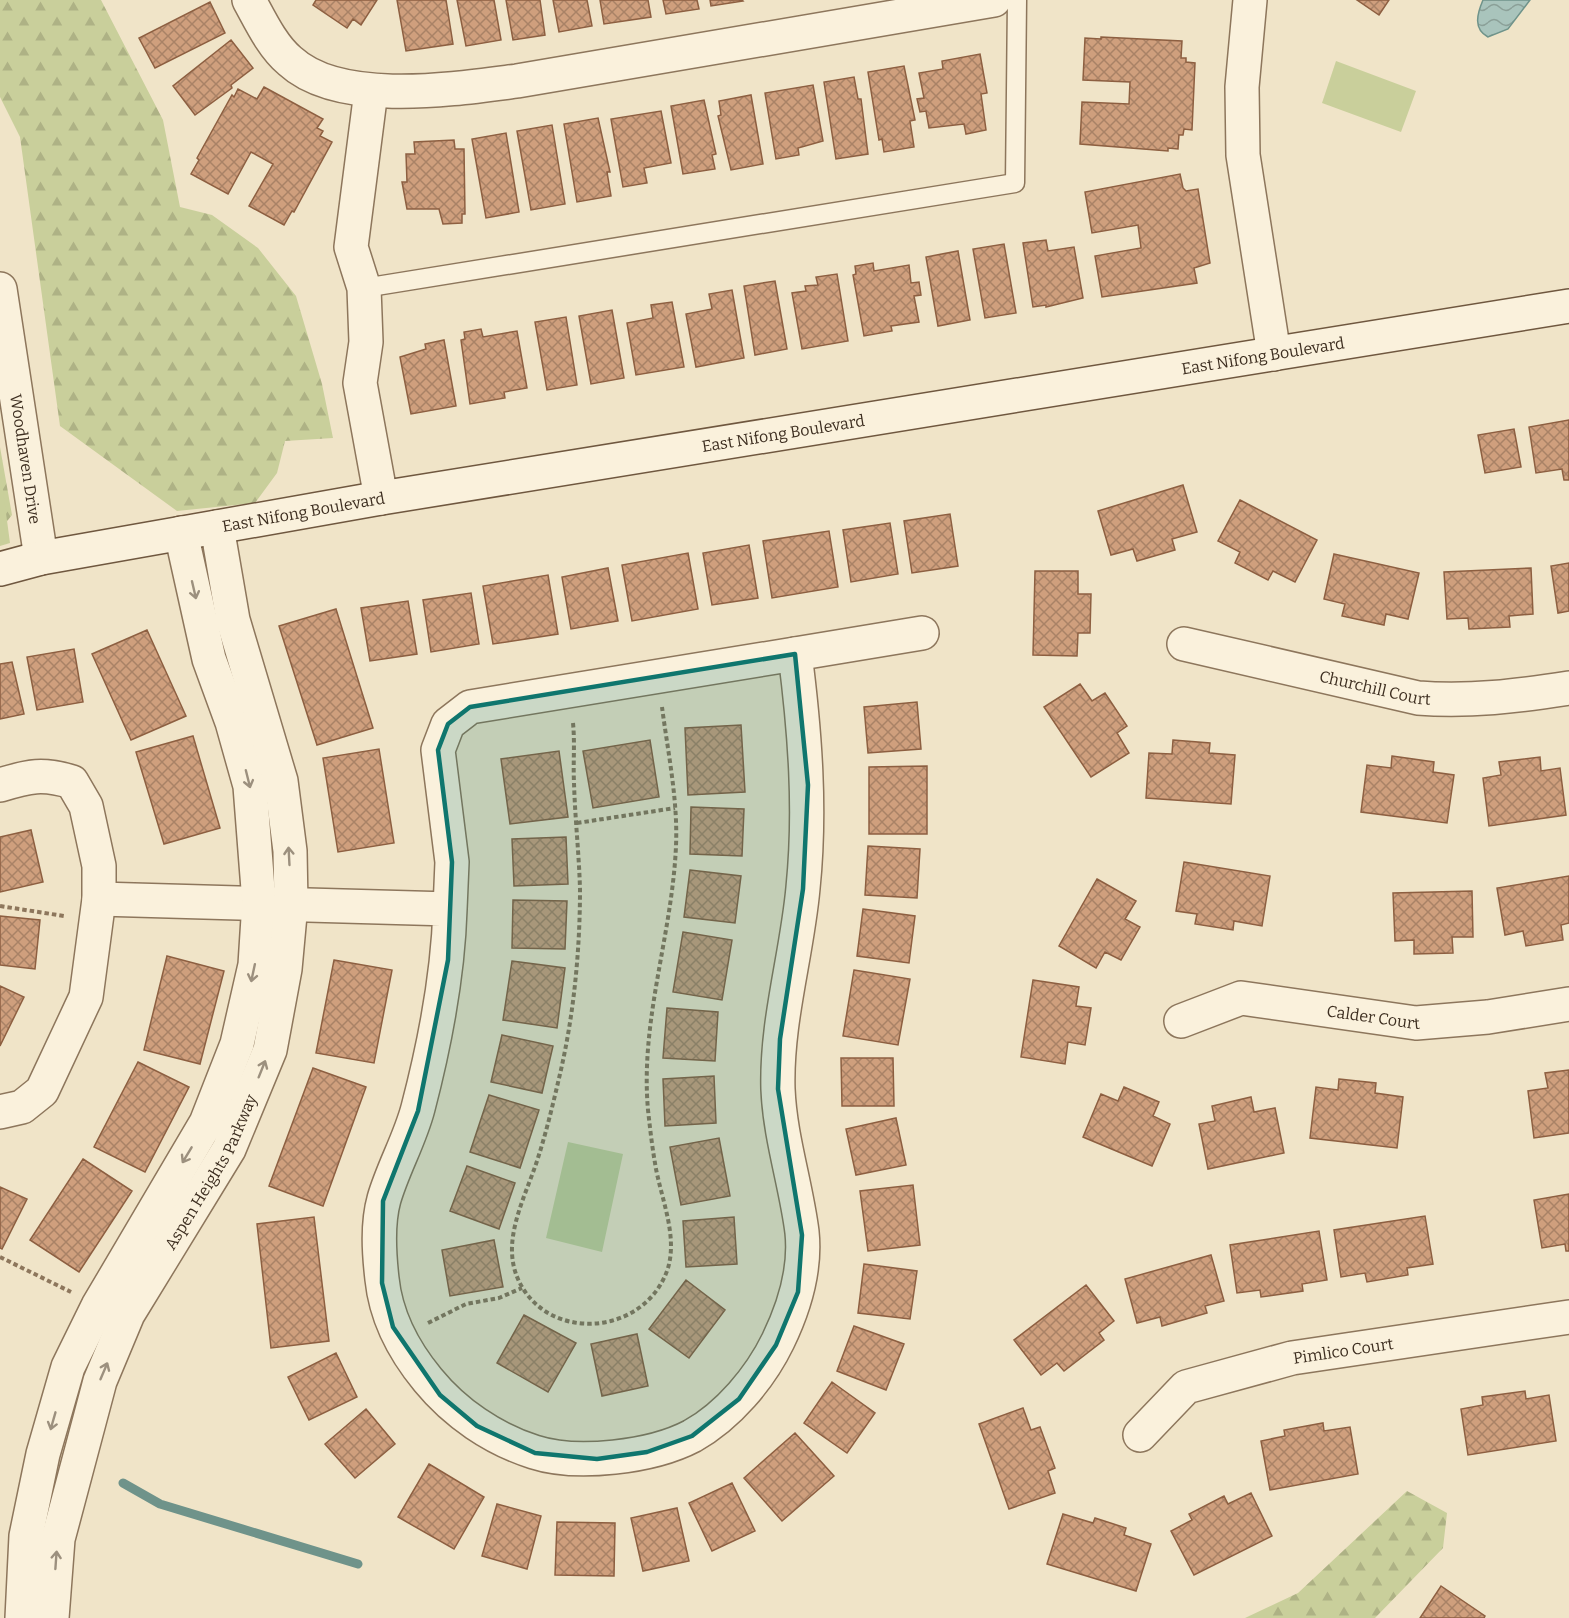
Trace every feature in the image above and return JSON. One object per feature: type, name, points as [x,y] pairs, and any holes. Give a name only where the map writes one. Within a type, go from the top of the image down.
[{"type":"street","points":[[249,0],[263,26],[290,62],[327,82],[371,91],[443,90],[517,81],[994,0]]},
{"type":"street","points":[[1248,0],[1242,87],[1243,155],[1274,354]]},
{"type":"street","points":[[371,91],[351,247],[364,288],[366,342],[360,383],[381,498]]},
{"type":"street","name":"Woodhaven Drive","points":[[0,289],[41,558]]},
{"type":"street","name":"East Nifong Boulevard","points":[[0,569],[41,558],[381,498],[1569,306]]},
{"type":"street","points":[[218,527],[233,620],[252,679],[247,717]]},
{"type":"street","points":[[181,533],[209,659],[220,689],[247,717]]},
{"type":"street","points":[[795,654],[808,785],[803,889],[780,1039],[778,1089],[784,1151],[802,1235],[798,1292],[776,1345],[739,1399],[692,1436],[647,1452],[597,1459],[536,1453],[477,1426],[440,1395],[412,1361],[393,1327],[382,1284],[379,1238],[383,1201],[418,1111],[448,960],[452,862],[438,767],[438,750],[448,724],[470,707],[922,633]]},
{"type":"street","name":"Churchill Court","points":[[1184,644],[1418,698],[1455,701],[1505,698],[1569,688]]},
{"type":"street","points":[[220,689],[252,679]]},
{"type":"street","name":"Aspen Heights Parkway","points":[[52,1618],[58,1539],[100,1381],[128,1314],[229,1149],[270,1050],[285,969],[275,903],[258,853],[250,786],[247,717]]},
{"type":"street","points":[[0,785],[28,777],[50,775],[72,782],[86,806],[99,866],[97,911],[86,997],[42,1091],[22,1107],[0,1112]]},
{"type":"street","points":[[97,911],[275,903],[450,909]]},
{"type":"street","name":"Aspen Heights Parkway","points":[[22,1618],[26,1536],[44,1454],[68,1367],[98,1306],[206,1123],[237,1044],[255,965],[275,903]]},
{"type":"street","name":"Calder Court","points":[[1181,1021],[1241,998],[1416,1023],[1488,1017],[1569,1004]]},
{"type":"street","name":"Pimlico Court","points":[[1140,1435],[1186,1387],[1292,1358],[1569,1317]]},
{"type":"lane","points":[[364,288],[1015,183],[1017,0]]},
{"type":"path","points":[[568,692],[574,737],[573,781],[580,891],[576,978],[565,1055],[544,1139],[514,1228],[512,1248],[515,1272],[531,1301],[565,1321],[586,1325],[605,1324],[643,1305],[668,1269],[670,1251],[668,1226],[655,1164],[648,1107],[646,1046],[676,846],[675,808],[659,677]]},
{"type":"path","points":[[577,823],[675,808]]},
{"type":"path","points":[[0,906],[97,911]]},
{"type":"path","points":[[0,1257],[98,1306]]},
{"type":"path","points":[[399,1337],[466,1304],[499,1298],[522,1288]]},
{"type":"highlighted area","points":[[795,654],[808,785],[803,889],[780,1039],[778,1089],[802,1235],[798,1292],[776,1345],[739,1399],[692,1436],[647,1452],[597,1459],[535,1453],[477,1426],[440,1395],[393,1327],[382,1283],[383,1201],[418,1111],[448,960],[452,862],[438,750],[448,724],[470,707]]},
{"type":"green space","points":[[0,0],[101,0],[163,120],[180,207],[212,215],[258,248],[296,296],[322,384],[333,438],[285,441],[277,473],[255,503],[177,511],[60,426],[20,137],[0,97]]},
{"type":"green space","points":[[1336,61],[1416,91],[1401,132],[1322,103]]},
{"type":"green space","points":[[0,447],[12,515],[0,530]]},
{"type":"green space","points":[[0,468],[10,543],[0,546]]},
{"type":"green space","points":[[568,1142],[623,1154],[602,1252],[546,1238]]},
{"type":"green space","points":[[1407,1491],[1447,1513],[1443,1548],[1375,1618],[1245,1618],[1298,1593]]},
{"type":"water","points":[[1483,0],[1530,0],[1508,29],[1488,37],[1483,34],[1478,25]]},
{"type":"building","points":[[316,0],[377,0],[361,25],[353,19],[347,28],[313,5]]},
{"type":"building","points":[[397,0],[446,0],[453,44],[406,51]]},
{"type":"building","points":[[457,0],[494,0],[501,40],[466,46]]},
{"type":"building","points":[[506,0],[540,0],[545,35],[513,40]]},
{"type":"building","points":[[553,0],[587,0],[592,26],[559,32]]},
{"type":"building","points":[[600,0],[648,0],[651,17],[604,24]]},
{"type":"building","points":[[663,0],[697,0],[699,9],[666,14]]},
{"type":"building","points":[[710,0],[742,0],[743,1],[711,6]]},
{"type":"building","points":[[1357,0],[1389,0],[1379,15]]},
{"type":"building","points":[[210,2],[225,33],[155,68],[139,38]]},
{"type":"building","points":[[1101,37],[1182,41],[1181,58],[1186,58],[1186,62],[1195,63],[1192,130],[1184,129],[1183,135],[1179,135],[1178,149],[1168,148],[1168,151],[1080,144],[1082,102],[1129,104],[1130,82],[1083,80],[1085,38],[1101,39]]},
{"type":"building","points":[[231,40],[253,68],[231,85],[232,88],[195,115],[173,86]]},
{"type":"building","points":[[980,54],[987,93],[981,94],[986,130],[966,134],[964,124],[929,128],[926,111],[920,112],[917,99],[924,98],[919,73],[943,69],[942,61]]},
{"type":"building","points":[[904,66],[915,120],[910,121],[914,147],[884,152],[882,139],[879,140],[868,72]]},
{"type":"building","points":[[854,77],[858,99],[861,99],[868,154],[836,159],[824,82]]},
{"type":"building","points":[[813,85],[823,141],[798,148],[799,155],[776,159],[765,93]]},
{"type":"building","points":[[264,87],[323,119],[317,128],[323,131],[320,136],[332,142],[294,212],[292,211],[284,225],[249,206],[273,164],[251,152],[228,194],[191,174],[199,160],[197,158],[232,95],[234,97],[238,89],[257,99]]},
{"type":"building","points":[[751,95],[763,164],[731,170],[718,116],[721,115],[719,101]]},
{"type":"building","points":[[704,100],[716,154],[712,155],[715,169],[683,174],[671,106]]},
{"type":"building","points":[[661,111],[671,163],[644,168],[647,183],[623,187],[611,119]]},
{"type":"building","points":[[598,118],[610,172],[607,172],[611,196],[577,202],[564,124]]},
{"type":"building","points":[[552,125],[565,204],[531,210],[517,131]]},
{"type":"building","points":[[506,133],[519,212],[486,218],[472,139]]},
{"type":"building","points":[[454,140],[455,149],[464,149],[465,214],[462,214],[462,223],[443,224],[439,209],[407,209],[402,182],[407,182],[406,154],[415,154],[414,142]]},
{"type":"building","points":[[1180,174],[1183,188],[1186,191],[1198,189],[1210,263],[1194,268],[1197,283],[1102,297],[1095,256],[1141,248],[1138,225],[1092,233],[1085,192]]},
{"type":"building","points":[[1046,240],[1048,251],[1074,247],[1083,298],[1046,307],[1046,305],[1033,307],[1023,243]]},
{"type":"building","points":[[1004,244],[1016,313],[985,318],[973,249]]},
{"type":"building","points":[[958,251],[970,320],[938,326],[926,257]]},
{"type":"building","points":[[873,263],[874,271],[909,265],[911,283],[919,282],[921,295],[914,296],[919,322],[891,326],[892,331],[864,336],[853,275],[856,274],[855,266]]},
{"type":"building","points":[[837,274],[848,341],[802,349],[792,293],[806,291],[805,286],[818,285],[816,277]]},
{"type":"building","points":[[775,281],[787,349],[755,355],[744,286]]},
{"type":"building","points":[[732,290],[744,358],[696,367],[686,314],[712,309],[709,294]]},
{"type":"building","points":[[672,302],[684,367],[636,375],[627,323],[653,318],[651,305]]},
{"type":"building","points":[[612,310],[624,378],[591,384],[579,316]]},
{"type":"building","points":[[566,317],[577,385],[547,390],[535,322]]},
{"type":"building","points":[[481,329],[483,337],[517,331],[527,388],[504,392],[505,398],[470,404],[461,340],[465,339],[464,332]]},
{"type":"building","points":[[444,340],[456,406],[411,414],[400,357],[426,349],[425,344]]},
{"type":"building","points":[[1569,420],[1569,480],[1564,480],[1562,469],[1536,473],[1529,427]]},
{"type":"building","points":[[1514,429],[1521,467],[1485,473],[1478,435]]},
{"type":"building","points":[[1183,485],[1197,532],[1172,539],[1175,550],[1137,561],[1133,549],[1111,555],[1098,511]]},
{"type":"building","points":[[1240,500],[1317,540],[1295,582],[1273,571],[1268,580],[1235,563],[1240,552],[1218,541]]},
{"type":"building","points":[[950,514],[958,566],[912,573],[904,521]]},
{"type":"building","points":[[890,523],[898,574],[851,582],[843,530]]},
{"type":"building","points":[[829,531],[838,587],[772,598],[763,541]]},
{"type":"building","points":[[749,545],[758,598],[712,605],[703,553]]},
{"type":"building","points":[[688,553],[698,609],[632,621],[622,565]]},
{"type":"building","points":[[1334,554],[1419,573],[1408,619],[1386,614],[1384,625],[1342,616],[1345,604],[1324,599]]},
{"type":"building","points":[[1569,563],[1569,611],[1558,613],[1551,566]]},
{"type":"building","points":[[608,568],[618,621],[571,629],[562,577]]},
{"type":"building","points":[[1531,568],[1533,614],[1509,616],[1510,627],[1469,629],[1468,618],[1447,619],[1444,572]]},
{"type":"building","points":[[1035,571],[1078,571],[1078,594],[1091,594],[1090,633],[1078,633],[1077,656],[1033,655]]},
{"type":"building","points":[[548,575],[558,634],[493,644],[483,586]]},
{"type":"building","points":[[471,593],[479,644],[431,652],[423,600]]},
{"type":"building","points":[[408,601],[417,654],[370,661],[361,608]]},
{"type":"building","points":[[336,609],[373,728],[317,745],[279,626]]},
{"type":"building","points":[[147,630],[186,716],[131,740],[92,654]]},
{"type":"building","points":[[74,649],[83,702],[37,710],[27,657]]},
{"type":"building","points":[[12,662],[24,714],[0,719],[0,664]]},
{"type":"building","points":[[1080,684],[1092,701],[1105,693],[1127,726],[1117,733],[1129,753],[1091,777],[1044,707]]},
{"type":"building","points":[[917,702],[921,749],[868,753],[864,707]]},
{"type":"building","points":[[741,725],[745,792],[688,795],[685,728]]},
{"type":"building","points":[[193,736],[220,828],[164,844],[136,752]]},
{"type":"building","points":[[650,740],[659,797],[593,808],[583,751]]},
{"type":"building","points":[[1173,740],[1210,743],[1209,753],[1235,755],[1231,804],[1146,798],[1149,753],[1172,754]]},
{"type":"building","points":[[379,749],[394,843],[338,852],[323,758]]},
{"type":"building","points":[[559,751],[568,817],[510,824],[501,759]]},
{"type":"building","points":[[1392,756],[1434,762],[1433,772],[1454,775],[1447,823],[1361,812],[1367,765],[1391,768]]},
{"type":"building","points":[[1540,757],[1541,771],[1560,768],[1566,815],[1489,826],[1483,778],[1501,775],[1499,762]]},
{"type":"building","points":[[927,766],[927,834],[869,834],[869,767]]},
{"type":"building","points":[[691,807],[744,809],[742,856],[690,854]]},
{"type":"building","points":[[31,830],[43,882],[0,892],[0,837]]},
{"type":"building","points":[[566,837],[568,884],[514,886],[512,839]]},
{"type":"building","points":[[868,846],[920,849],[917,898],[865,895]]},
{"type":"building","points":[[1184,862],[1270,876],[1262,926],[1234,921],[1233,930],[1195,924],[1197,914],[1176,911]]},
{"type":"building","points":[[690,870],[741,876],[735,923],[684,917]]},
{"type":"building","points":[[1569,876],[1569,923],[1561,925],[1563,940],[1526,946],[1523,931],[1505,935],[1497,888]]},
{"type":"building","points":[[1097,879],[1136,901],[1125,919],[1140,927],[1121,960],[1105,952],[1096,968],[1059,946]]},
{"type":"building","points":[[1472,891],[1473,937],[1452,937],[1453,953],[1414,954],[1414,940],[1395,941],[1393,893]]},
{"type":"building","points":[[513,900],[567,901],[565,949],[512,948]]},
{"type":"building","points":[[863,909],[915,916],[909,963],[857,956]]},
{"type":"building","points":[[0,916],[40,920],[35,969],[0,965]]},
{"type":"building","points":[[683,932],[732,940],[722,1000],[673,992]]},
{"type":"building","points":[[167,956],[224,971],[200,1064],[144,1050]]},
{"type":"building","points":[[334,960],[392,970],[374,1063],[316,1053]]},
{"type":"building","points":[[512,961],[565,968],[557,1028],[503,1020]]},
{"type":"building","points":[[854,970],[910,979],[898,1045],[843,1036]]},
{"type":"building","points":[[1033,980],[1079,987],[1076,1006],[1091,1008],[1085,1045],[1068,1042],[1065,1064],[1021,1057]]},
{"type":"building","points":[[0,986],[24,997],[0,1046]]},
{"type":"building","points":[[667,1008],[718,1012],[715,1061],[663,1058]]},
{"type":"building","points":[[502,1035],[553,1046],[542,1093],[491,1082]]},
{"type":"building","points":[[841,1058],[893,1058],[894,1106],[842,1106]]},
{"type":"building","points":[[138,1062],[189,1087],[145,1172],[94,1147]]},
{"type":"building","points":[[313,1068],[366,1087],[323,1206],[269,1186]]},
{"type":"building","points":[[1569,1070],[1569,1133],[1534,1138],[1528,1091],[1548,1088],[1545,1073]]},
{"type":"building","points":[[714,1076],[716,1123],[665,1126],[663,1079]]},
{"type":"building","points":[[1339,1079],[1376,1083],[1375,1093],[1403,1097],[1397,1148],[1310,1138],[1316,1087],[1338,1090]]},
{"type":"building","points":[[1124,1087],[1159,1102],[1153,1116],[1170,1124],[1152,1166],[1083,1137],[1101,1094],[1118,1101]]},
{"type":"building","points":[[489,1095],[539,1110],[520,1168],[470,1152]]},
{"type":"building","points":[[1251,1097],[1254,1112],[1275,1108],[1284,1153],[1208,1169],[1199,1124],[1215,1121],[1212,1106]]},
{"type":"building","points":[[896,1118],[906,1165],[856,1175],[846,1129]]},
{"type":"building","points":[[719,1138],[730,1196],[681,1205],[670,1147]]},
{"type":"building","points":[[83,1159],[132,1191],[79,1272],[30,1240]]},
{"type":"building","points":[[467,1166],[515,1183],[499,1229],[450,1211]]},
{"type":"building","points":[[913,1185],[920,1245],[868,1251],[860,1191]]},
{"type":"building","points":[[0,1187],[27,1199],[2,1249],[0,1248]]},
{"type":"building","points":[[1569,1194],[1569,1251],[1566,1251],[1565,1244],[1542,1248],[1534,1200]]},
{"type":"building","points":[[1425,1216],[1433,1264],[1407,1268],[1408,1275],[1367,1282],[1365,1273],[1341,1277],[1334,1230]]},
{"type":"building","points":[[314,1217],[329,1341],[271,1348],[257,1224]]},
{"type":"building","points":[[734,1217],[737,1264],[686,1267],[683,1221]]},
{"type":"building","points":[[1319,1231],[1327,1280],[1302,1284],[1303,1291],[1261,1297],[1260,1290],[1237,1293],[1230,1245]]},
{"type":"building","points":[[494,1240],[503,1287],[450,1296],[442,1250]]},
{"type":"building","points":[[1211,1255],[1224,1301],[1205,1306],[1207,1313],[1162,1326],[1160,1317],[1137,1323],[1125,1279]]},
{"type":"building","points":[[864,1264],[917,1271],[910,1319],[858,1313]]},
{"type":"building","points":[[686,1280],[725,1310],[689,1358],[649,1329]]},
{"type":"building","points":[[1086,1285],[1114,1321],[1099,1333],[1104,1340],[1064,1371],[1057,1363],[1041,1375],[1014,1340]]},
{"type":"building","points":[[524,1315],[576,1343],[548,1392],[497,1363]]},
{"type":"building","points":[[854,1326],[904,1344],[886,1390],[837,1371]]},
{"type":"building","points":[[637,1334],[648,1386],[602,1396],[591,1344]]},
{"type":"building","points":[[336,1353],[357,1397],[309,1420],[288,1377]]},
{"type":"building","points":[[832,1382],[875,1413],[847,1453],[804,1423]]},
{"type":"building","points":[[1525,1391],[1526,1399],[1549,1395],[1556,1441],[1468,1455],[1461,1409],[1483,1405],[1482,1397]]},
{"type":"building","points":[[1023,1408],[1031,1430],[1040,1427],[1055,1468],[1048,1471],[1055,1493],[1009,1509],[979,1424]]},
{"type":"building","points":[[366,1409],[395,1444],[355,1478],[325,1444]]},
{"type":"building","points":[[1323,1423],[1324,1431],[1350,1427],[1358,1474],[1270,1490],[1261,1441],[1285,1436],[1284,1430]]},
{"type":"building","points":[[795,1433],[834,1476],[782,1521],[744,1478]]},
{"type":"building","points":[[429,1464],[484,1497],[454,1549],[398,1517]]},
{"type":"building","points":[[732,1483],[755,1531],[712,1551],[689,1503]]},
{"type":"building","points":[[1251,1493],[1272,1536],[1194,1575],[1171,1531],[1192,1520],[1189,1514],[1224,1496],[1228,1504]]},
{"type":"building","points":[[497,1504],[541,1516],[527,1569],[482,1556]]},
{"type":"building","points":[[677,1508],[689,1561],[643,1571],[631,1518]]},
{"type":"building","points":[[1063,1514],[1093,1523],[1095,1518],[1126,1528],[1124,1535],[1151,1544],[1136,1591],[1047,1564]]},
{"type":"building","points":[[557,1522],[615,1523],[614,1576],[555,1575]]},
{"type":"building","points":[[1441,1586],[1485,1616],[1484,1618],[1420,1618]]},
{"type":"waterway","points":[[123,1483],[160,1504],[358,1564]]}]
